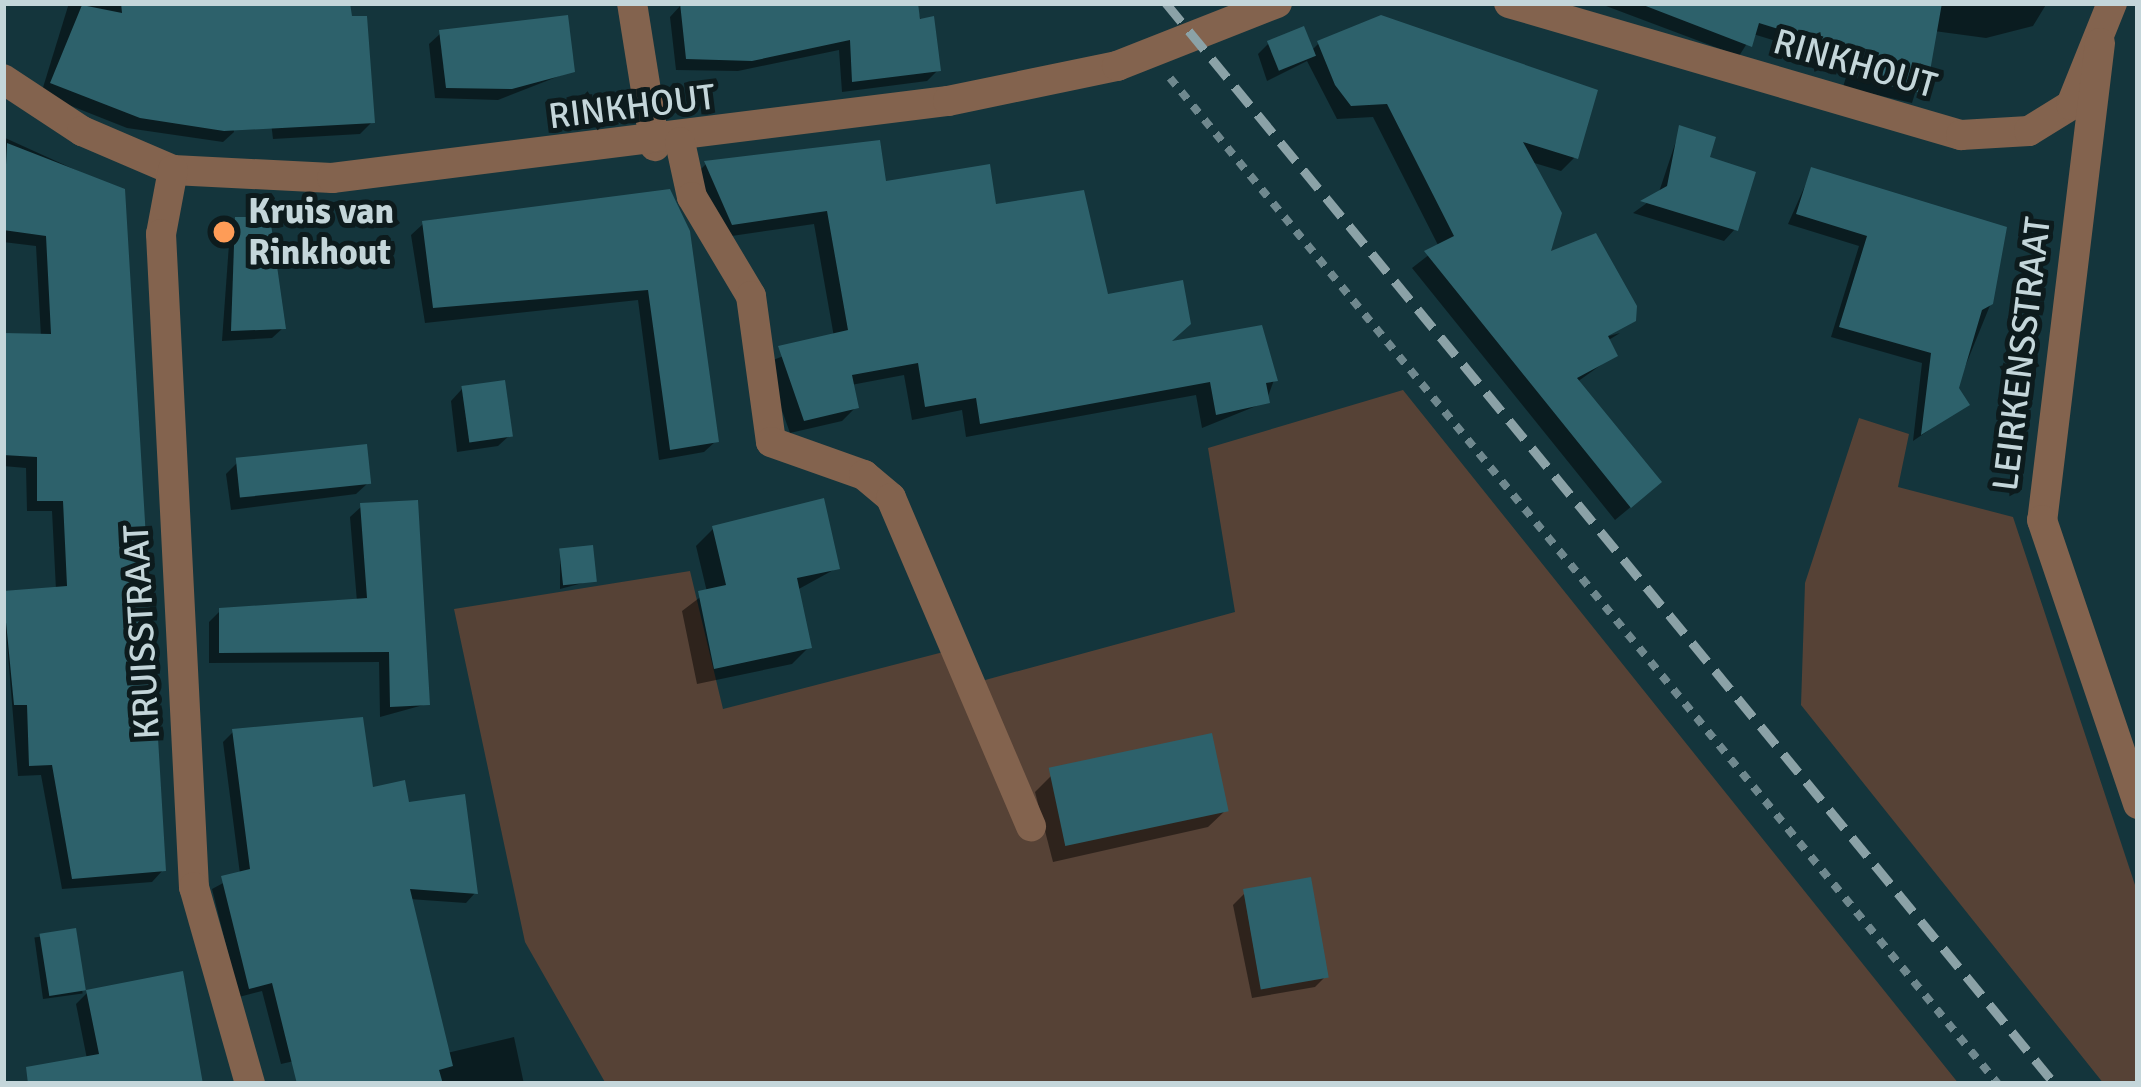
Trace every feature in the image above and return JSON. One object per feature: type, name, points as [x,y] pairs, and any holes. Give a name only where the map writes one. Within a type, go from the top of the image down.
[{"type":"street","points":[[632,3],[667,144],[692,197],[751,296],[771,442],[864,475],[890,498],[1031,826]]},
{"type":"street","name":"RINKHOUT","points":[[3,79],[82,131],[173,170],[332,178],[667,144],[1007,89],[1150,53],[1277,3]]},
{"type":"street","name":"RINKHOUT","points":[[1509,3],[1961,135],[2029,130],[2072,105],[2101,43],[2112,3]]},
{"type":"street","name":"LEIRKENSSTRAAT","points":[[2101,43],[2042,520],[2138,804]]},
{"type":"street","name":"KRUISSTRAAT","points":[[173,170],[161,234],[194,887],[250,1084]]},
{"type":"path","points":[[1150,53],[1998,1084]]},
{"type":"shaded area","points":[[1403,390],[1959,1084],[606,1084],[525,942],[454,609],[690,571],[723,709],[955,649],[967,685],[1235,612],[1208,448]]},
{"type":"shaded area","points":[[1859,418],[1909,434],[1898,487],[2013,517],[2138,894],[2138,1084],[2104,1084],[1801,705],[1805,583]]},
{"type":"building","points":[[121,3],[350,3],[352,16],[367,16],[375,123],[224,131],[140,118],[50,83],[82,5],[122,13]]},
{"type":"building","points":[[680,3],[918,3],[920,19],[934,16],[941,71],[852,82],[850,40],[752,61],[686,59]]},
{"type":"building","points":[[1638,3],[1942,3],[1926,94],[1851,77],[1859,54],[1759,23],[1752,47]]},
{"type":"building","points":[[568,15],[575,72],[512,89],[446,88],[439,30]]},
{"type":"building","points":[[1381,15],[1598,90],[1578,159],[1523,142],[1562,213],[1551,251],[1596,233],[1637,306],[1636,321],[1608,336],[1618,356],[1577,378],[1662,482],[1631,508],[1424,251],[1454,236],[1387,104],[1351,106],[1335,85],[1317,41]]},
{"type":"building","points":[[1304,26],[1316,56],[1279,71],[1267,41]]},
{"type":"building","points":[[1679,125],[1716,137],[1710,157],[1756,172],[1738,231],[1640,201],[1667,186]]},
{"type":"building","points":[[880,140],[886,181],[990,164],[996,204],[1084,190],[1108,294],[1183,280],[1191,324],[1172,341],[1262,325],[1278,381],[1266,383],[1270,403],[1216,415],[1210,382],[980,424],[976,398],[925,407],[918,363],[852,375],[859,408],[804,421],[778,346],[848,330],[827,211],[732,225],[704,161]]},
{"type":"building","points":[[7,143],[125,189],[166,871],[72,879],[52,765],[29,766],[27,705],[14,705],[3,591],[67,586],[63,501],[37,501],[37,457],[3,455],[3,333],[51,334],[46,236],[3,230]]},
{"type":"building","points":[[1811,167],[2007,227],[1993,304],[1982,310],[1959,388],[1970,405],[1921,435],[1931,353],[1839,327],[1867,236],[1796,214]]},
{"type":"building","points":[[670,189],[690,231],[719,442],[670,450],[648,290],[433,308],[422,221]]},
{"type":"building","points":[[235,217],[270,217],[286,329],[231,331]]},
{"type":"building","points":[[505,380],[513,436],[469,443],[461,386]]},
{"type":"building","points":[[367,444],[371,484],[240,498],[236,458]]},
{"type":"building","points":[[824,498],[840,569],[797,578],[812,648],[714,669],[698,591],[726,585],[712,526]]},
{"type":"building","points":[[418,500],[430,705],[390,707],[389,652],[219,653],[219,608],[367,598],[360,503]]},
{"type":"building","points":[[593,545],[597,582],[563,585],[559,549]]},
{"type":"building","points":[[363,717],[373,787],[405,780],[409,802],[465,794],[478,894],[410,889],[453,1066],[439,1070],[443,1084],[297,1084],[272,983],[249,989],[221,876],[250,869],[232,729]]},
{"type":"building","points":[[1212,733],[1229,811],[1065,846],[1049,768]]},
{"type":"building","points":[[1311,877],[1329,977],[1261,989],[1243,889]]},
{"type":"building","points":[[76,928],[86,990],[49,996],[39,934]]},
{"type":"building","points":[[183,971],[203,1084],[28,1084],[26,1067],[99,1054],[86,990]]},
{"type":"railway","points":[[1166,3],[2055,1084]]},
{"type":"place","name":"Kruis van Rinkhout","points":[[224,232]]}]
